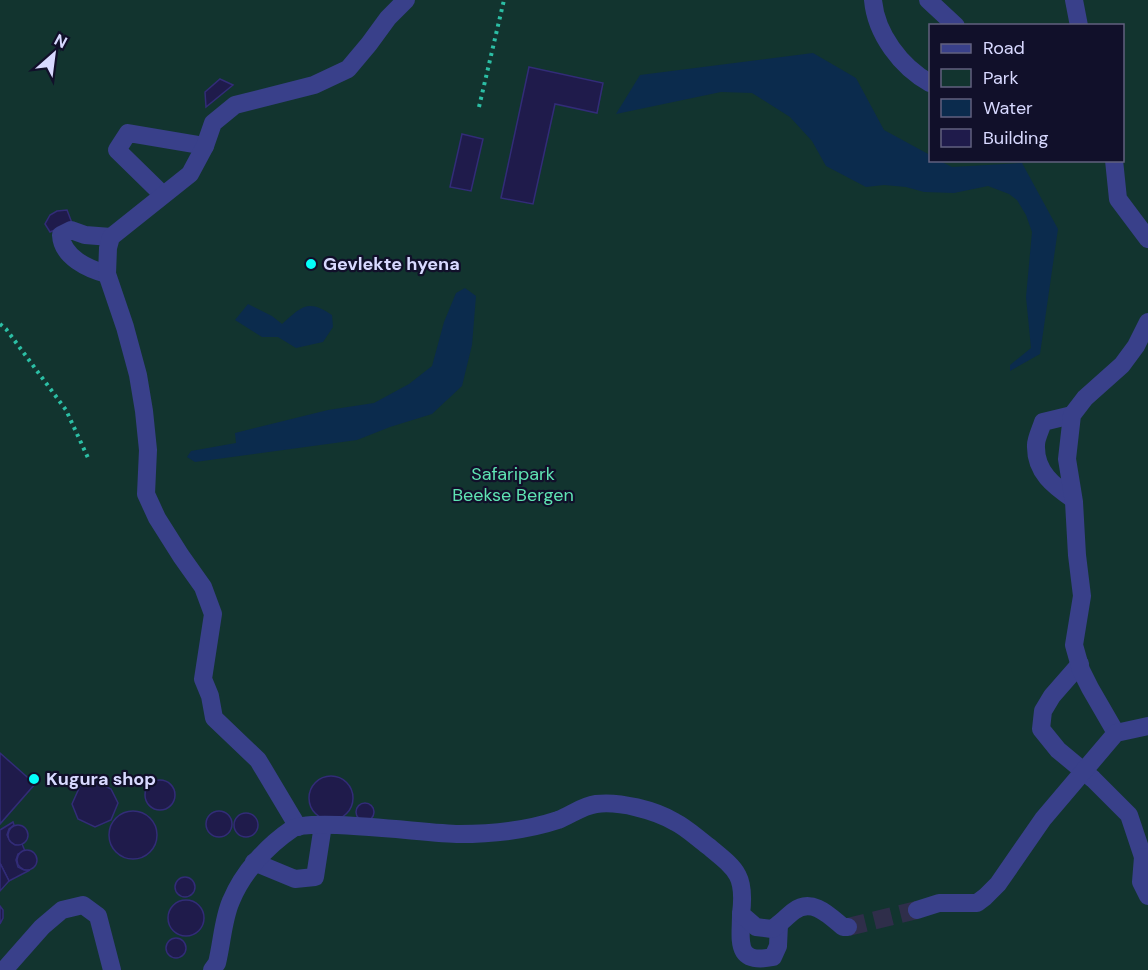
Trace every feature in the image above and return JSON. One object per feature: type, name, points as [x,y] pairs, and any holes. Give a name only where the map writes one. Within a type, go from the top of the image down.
[{"type":"street","points":[[298,827],[258,760],[214,718],[210,696],[203,679],[213,614],[203,588],[163,527],[146,494],[148,450],[144,411],[125,327],[106,274],[108,248],[111,237],[190,174],[205,146],[213,123],[235,105],[314,84],[348,69],[388,18],[406,0]]},
{"type":"street","points":[[873,0],[875,18],[888,42],[907,68],[929,82]]},
{"type":"street","points":[[928,0],[954,24]]},
{"type":"street","points":[[1074,0],[1079,24]]},
{"type":"street","points":[[163,195],[117,150],[128,133],[205,146]]},
{"type":"street","points":[[1114,162],[1118,199],[1148,239]]},
{"type":"street","points":[[106,274],[79,263],[64,249],[61,235],[71,230],[85,235],[111,237]]},
{"type":"street","points":[[1116,733],[1090,688],[1074,645],[1082,596],[1067,459],[1072,415],[1084,398],[1122,365],[1136,346],[1148,322]]},
{"type":"street","points":[[1072,415],[1043,422],[1035,444],[1039,466],[1051,483],[1073,499]]},
{"type":"street","points":[[1080,664],[1052,696],[1043,711],[1041,729],[1058,750],[1129,815],[1146,859],[1141,882],[1148,896]]},
{"type":"street","points":[[917,910],[939,903],[977,903],[985,897],[998,884],[1043,819],[1116,733],[1148,726]]},
{"type":"street","points":[[212,970],[217,963],[231,901],[254,862],[294,827],[337,824],[462,834],[525,827],[558,820],[596,804],[633,806],[674,821],[726,861],[739,875],[743,896],[740,945],[745,953],[760,960],[773,957],[778,946],[779,924]]},
{"type":"street","points":[[254,862],[295,879],[315,878],[323,825]]},
{"type":"street","points":[[4,970],[42,927],[62,910],[83,905],[98,916],[112,970]]},
{"type":"street","points":[[741,914],[756,927],[772,929],[795,909],[812,906],[828,913],[843,927],[848,927]]},
{"type":"path","points":[[479,107],[504,0]]},
{"type":"path","points":[[0,324],[66,410],[89,460]]},
{"type":"green space","name":"Safaripark Beekse Bergen","points":[[0,0],[1148,0],[1148,970],[0,970]]},
{"type":"water","points":[[813,53],[856,78],[884,130],[929,154],[929,162],[942,162],[952,167],[1022,163],[1058,229],[1040,354],[1010,371],[1010,365],[1031,348],[1026,297],[1032,232],[1017,200],[1009,194],[988,186],[954,193],[924,192],[906,187],[884,185],[866,187],[826,166],[812,141],[790,117],[752,93],[721,92],[616,114],[640,75]]},
{"type":"water","points":[[465,288],[476,296],[472,345],[462,386],[432,414],[357,440],[195,462],[187,457],[191,451],[236,443],[235,433],[328,410],[374,403],[409,384],[432,366],[444,322],[456,293]]},
{"type":"water","points":[[248,304],[272,316],[282,324],[300,309],[317,307],[332,315],[333,327],[323,342],[296,348],[278,337],[262,337],[235,320]]},
{"type":"building","points":[[529,67],[603,83],[597,113],[555,104],[533,204],[501,198]]},
{"type":"building","points":[[220,79],[233,85],[206,107],[205,92]]},
{"type":"building","points":[[462,134],[483,139],[471,191],[450,187]]},
{"type":"building","points":[[67,210],[72,223],[50,232],[45,224],[50,215],[57,211]]},
{"type":"building","points":[[0,753],[35,784],[0,824]]},
{"type":"building","points":[[331,776],[347,782],[353,798],[347,814],[331,820],[315,814],[309,798],[315,782]]},
{"type":"building","points":[[160,780],[171,784],[175,795],[171,806],[160,810],[149,806],[145,795],[149,784]]},
{"type":"building","points":[[95,781],[111,789],[118,803],[111,820],[95,827],[78,819],[72,804],[80,786]]},
{"type":"building","points":[[361,803],[369,803],[374,808],[372,819],[361,821],[356,816],[356,808]]},
{"type":"building","points":[[133,811],[150,818],[157,835],[150,852],[133,859],[116,852],[109,835],[116,818]]},
{"type":"building","points":[[219,811],[228,815],[232,824],[228,833],[219,837],[210,833],[206,824],[210,815]]},
{"type":"building","points":[[241,813],[251,813],[258,820],[258,830],[251,837],[241,837],[234,830],[234,820]]},
{"type":"building","points":[[13,822],[14,825],[9,829],[7,835],[15,845],[22,844],[25,851],[18,854],[16,860],[18,867],[30,870],[9,881],[0,863],[0,830]]},
{"type":"building","points":[[18,825],[25,828],[28,835],[25,842],[18,845],[11,842],[8,835],[11,828]]},
{"type":"building","points":[[27,850],[34,853],[37,860],[34,867],[27,870],[20,867],[17,860],[20,853]]},
{"type":"building","points":[[0,863],[9,881],[0,891]]},
{"type":"building","points":[[181,877],[189,877],[195,883],[195,891],[189,897],[181,897],[175,891],[175,883]]},
{"type":"building","points":[[186,900],[199,905],[204,918],[199,931],[186,936],[173,931],[168,918],[173,905]]},
{"type":"building","points":[[0,906],[3,910],[3,918],[0,924]]},
{"type":"building","points":[[172,938],[180,938],[186,944],[186,952],[180,958],[172,958],[166,952],[166,944]]},
{"type":"tunnel","points":[[848,927],[917,910]]},
{"type":"place","name":"Gevlekte hyena","points":[[311,264]]},
{"type":"place","name":"Kugura shop","points":[[34,779]]}]
